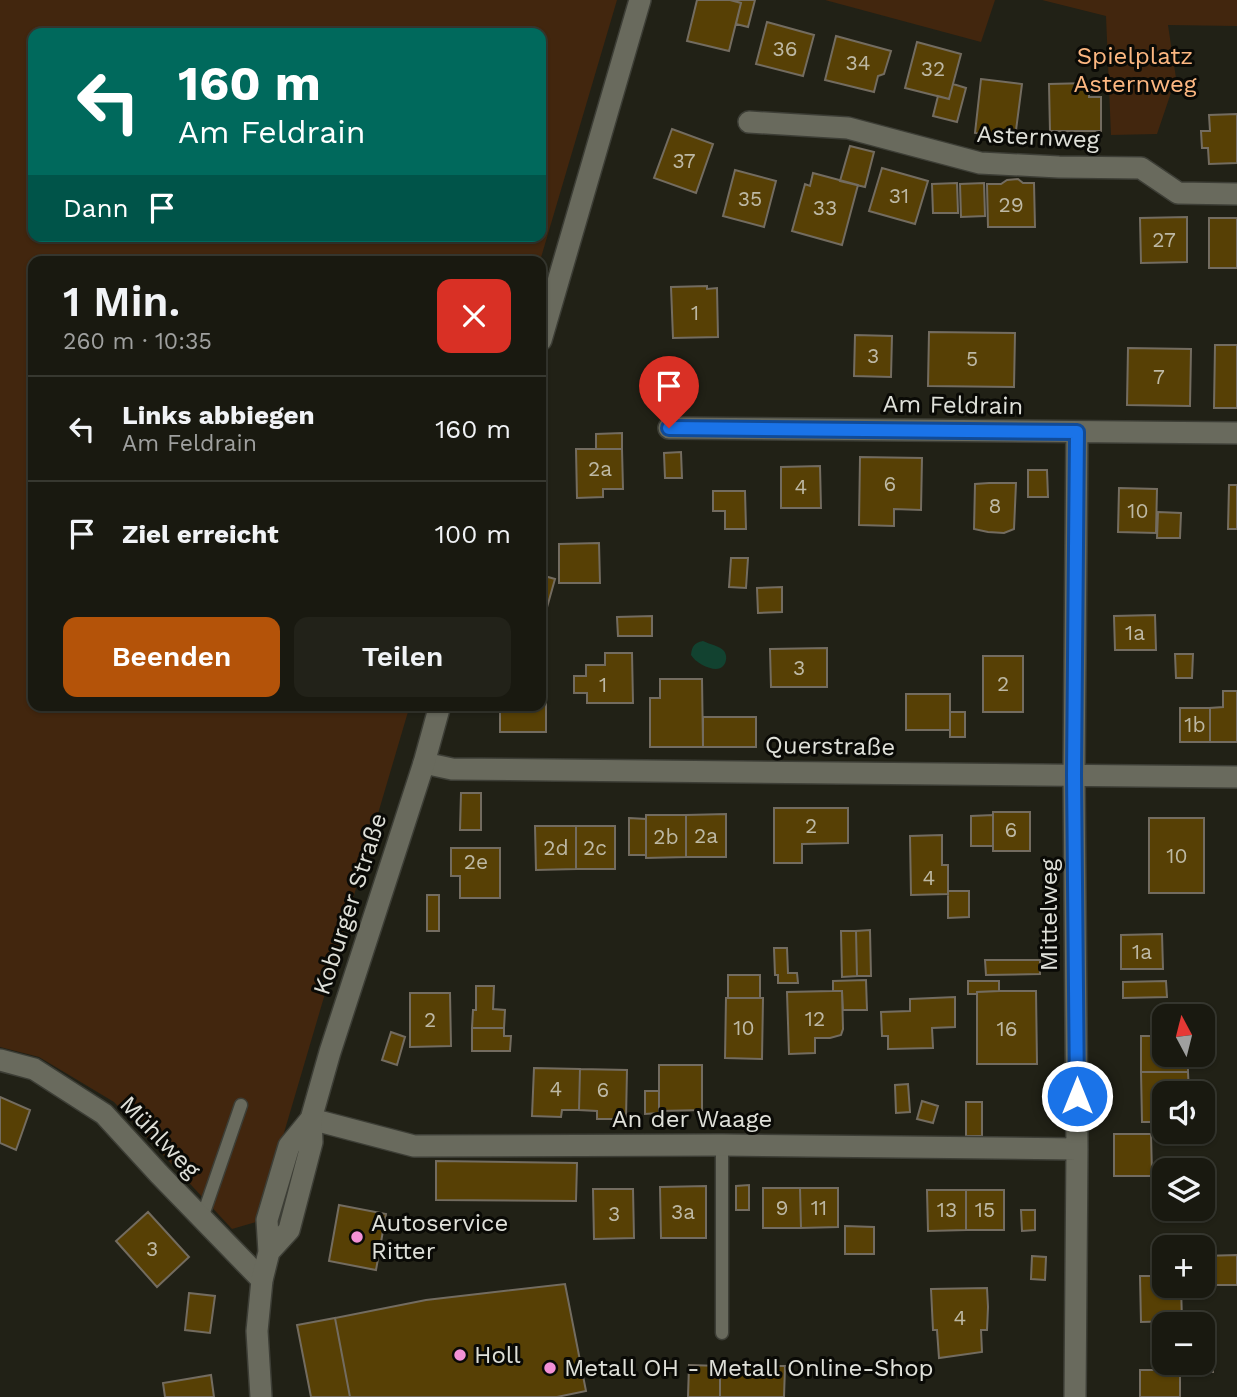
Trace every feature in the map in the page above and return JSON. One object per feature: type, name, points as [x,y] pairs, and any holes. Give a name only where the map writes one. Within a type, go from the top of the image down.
[{"type":"street","points":[[546,323],[640,0]]},
{"type":"street","name":"Asternweg","points":[[749,122],[848,128],[980,163],[1141,168],[1178,193],[1237,194]]},
{"type":"street","name":"Am Feldrain","points":[[669,428],[1237,433]]},
{"type":"street","name":"Mittelweg","points":[[1075,1397],[1077,1149],[1074,775],[1077,432]]},
{"type":"street","name":"Koburger Straße","points":[[261,1397],[257,1331],[262,1280],[269,1252],[267,1220],[289,1146],[311,1119],[438,711]]},
{"type":"street","name":"Querstraße","points":[[424,763],[452,769],[1237,776]]},
{"type":"street","name":"Mühlweg","points":[[0,1060],[34,1069],[104,1114],[262,1280]]},
{"type":"street","name":"An der Waage","points":[[311,1119],[414,1146],[722,1144],[1077,1149]]},
{"type":"lane","points":[[202,1218],[241,1105]]},
{"type":"lane","points":[[722,1144],[722,1333]]},
{"type":"green space","points":[[0,0],[617,0],[546,241],[546,28],[28,28],[28,242],[546,242],[541,256],[28,256],[28,711],[408,711],[256,1222],[232,1229],[114,1102],[39,1057],[0,1047]]},
{"type":"green space","points":[[825,0],[995,0],[981,42]]},
{"type":"green space","name":"Spielplatz Asternweg","points":[[1042,0],[1237,0],[1237,26],[1168,25],[1176,78],[1157,134],[1111,135],[1106,16]]},
{"type":"shaded area","points":[[703,641],[724,651],[726,660],[722,667],[716,669],[706,666],[691,655],[694,645]]},
{"type":"building","points":[[697,0],[730,0],[741,3],[729,51],[687,41]]},
{"type":"building","points":[[731,0],[755,0],[748,27],[736,24],[741,3]]},
{"type":"building","points":[[767,22],[814,35],[803,76],[756,64]]},
{"type":"building","points":[[836,36],[891,51],[884,74],[878,76],[874,92],[825,80]]},
{"type":"building","points":[[917,42],[961,54],[949,99],[905,88]]},
{"type":"building","points":[[981,79],[1022,84],[1015,138],[975,133]]},
{"type":"building","points":[[1089,83],[1089,97],[1101,97],[1101,131],[1050,131],[1049,84]]},
{"type":"building","points":[[953,84],[966,88],[957,122],[933,116],[938,96],[949,99]]},
{"type":"building","points":[[1237,114],[1237,163],[1209,164],[1208,148],[1202,148],[1201,131],[1210,131],[1209,115]]},
{"type":"building","points":[[672,129],[713,144],[696,193],[654,178]]},
{"type":"building","points":[[850,146],[874,152],[865,187],[840,181]]},
{"type":"building","points":[[882,168],[928,181],[915,224],[869,211]]},
{"type":"building","points":[[735,170],[776,181],[764,227],[723,216]]},
{"type":"building","points":[[813,173],[858,185],[842,245],[792,231],[805,184],[810,186]]},
{"type":"building","points":[[1018,179],[1023,183],[1034,183],[1035,227],[988,227],[987,184],[1001,184],[1007,180]]},
{"type":"building","points":[[957,183],[958,213],[933,213],[932,184]]},
{"type":"building","points":[[984,183],[985,216],[961,217],[960,184]]},
{"type":"building","points":[[1187,217],[1187,262],[1141,263],[1140,218]]},
{"type":"building","points":[[1209,218],[1237,218],[1237,268],[1209,268]]},
{"type":"building","points":[[707,286],[707,289],[717,288],[718,337],[673,338],[671,287]]},
{"type":"building","points":[[929,332],[1015,333],[1014,387],[928,386]]},
{"type":"building","points":[[855,335],[892,336],[891,377],[854,376]]},
{"type":"building","points":[[1215,345],[1237,345],[1237,408],[1214,408]]},
{"type":"building","points":[[1128,348],[1191,349],[1190,406],[1127,405]]},
{"type":"building","points":[[622,433],[622,449],[596,449],[596,434]]},
{"type":"building","points":[[576,449],[622,449],[623,489],[603,489],[603,497],[577,498]]},
{"type":"building","points":[[681,452],[682,478],[665,478],[664,453]]},
{"type":"building","points":[[860,457],[922,458],[921,510],[894,509],[894,526],[859,525]]},
{"type":"building","points":[[820,466],[821,508],[781,508],[781,467]]},
{"type":"building","points":[[1028,470],[1047,470],[1048,497],[1028,497]]},
{"type":"building","points":[[1016,483],[1014,529],[1004,533],[974,529],[975,484]]},
{"type":"building","points":[[1229,485],[1237,485],[1237,529],[1228,529]]},
{"type":"building","points":[[1119,488],[1157,489],[1156,533],[1118,532]]},
{"type":"building","points":[[713,491],[745,491],[746,529],[725,529],[725,511],[713,511]]},
{"type":"building","points":[[1158,512],[1181,513],[1180,538],[1157,538]]},
{"type":"building","points":[[599,543],[600,583],[559,583],[559,544]]},
{"type":"building","points":[[731,558],[748,558],[746,588],[729,587]]},
{"type":"building","points":[[546,576],[555,579],[546,611]]},
{"type":"building","points":[[782,587],[782,612],[758,613],[757,588]]},
{"type":"building","points":[[1155,615],[1156,650],[1115,650],[1114,616]]},
{"type":"building","points":[[652,616],[652,636],[618,636],[617,617]]},
{"type":"building","points":[[827,648],[827,687],[771,687],[770,649]]},
{"type":"building","points":[[605,653],[632,653],[633,703],[587,703],[587,693],[574,693],[574,676],[586,676],[586,665],[605,665]]},
{"type":"building","points":[[1175,654],[1193,654],[1192,678],[1176,678]]},
{"type":"building","points":[[983,656],[1023,656],[1023,712],[983,712]]},
{"type":"building","points":[[660,679],[702,679],[703,747],[650,747],[650,698],[660,698]]},
{"type":"building","points":[[1223,691],[1237,691],[1237,742],[1210,742],[1210,708],[1223,707]]},
{"type":"building","points":[[906,694],[950,694],[950,730],[906,730]]},
{"type":"building","points":[[1180,708],[1210,708],[1210,742],[1180,742]]},
{"type":"building","points":[[500,711],[546,711],[546,732],[500,732]]},
{"type":"building","points":[[950,712],[965,712],[965,737],[950,737]]},
{"type":"building","points":[[703,717],[756,717],[756,747],[703,747]]},
{"type":"building","points":[[461,793],[481,793],[481,830],[460,830]]},
{"type":"building","points":[[774,808],[848,808],[848,843],[802,844],[802,863],[774,863]]},
{"type":"building","points":[[993,812],[1030,812],[1030,851],[993,851]]},
{"type":"building","points":[[726,814],[726,857],[686,857],[686,815]]},
{"type":"building","points":[[646,815],[686,815],[686,857],[646,858]]},
{"type":"building","points":[[993,815],[993,846],[971,846],[971,816]]},
{"type":"building","points":[[629,818],[646,819],[646,855],[629,855]]},
{"type":"building","points":[[1149,818],[1204,818],[1204,893],[1149,893]]},
{"type":"building","points":[[535,826],[576,826],[576,869],[536,870]]},
{"type":"building","points":[[576,826],[615,826],[615,869],[576,869]]},
{"type":"building","points":[[942,835],[942,865],[948,865],[948,894],[911,895],[910,836]]},
{"type":"building","points":[[451,848],[500,848],[500,898],[460,898],[460,876],[451,876]]},
{"type":"building","points":[[948,891],[969,891],[969,917],[948,918]]},
{"type":"building","points":[[427,895],[439,895],[439,931],[427,931]]},
{"type":"building","points":[[870,930],[871,976],[857,976],[856,931]]},
{"type":"building","points":[[841,931],[856,931],[857,976],[842,977]]},
{"type":"building","points":[[1162,934],[1163,969],[1121,969],[1121,935]]},
{"type":"building","points":[[774,948],[787,948],[788,973],[797,973],[798,983],[778,983]]},
{"type":"building","points":[[985,960],[1040,960],[1040,974],[986,975]]},
{"type":"building","points":[[728,975],[760,975],[760,998],[728,998]]},
{"type":"building","points":[[866,980],[867,1010],[843,1010],[842,991],[833,991],[833,981]]},
{"type":"building","points":[[968,981],[999,981],[999,991],[968,994]]},
{"type":"building","points":[[1166,981],[1167,997],[1123,998],[1123,982]]},
{"type":"building","points":[[476,986],[494,986],[493,1009],[505,1010],[504,1028],[472,1028],[473,1010],[476,1010]]},
{"type":"building","points":[[842,991],[841,1035],[815,1038],[815,1053],[789,1054],[787,992]]},
{"type":"building","points":[[1036,991],[1037,1064],[977,1064],[977,992]]},
{"type":"building","points":[[410,993],[450,993],[451,1046],[410,1047]]},
{"type":"building","points":[[955,997],[955,1027],[932,1028],[933,1048],[888,1049],[888,1036],[882,1036],[881,1012],[910,1011],[910,999]]},
{"type":"building","points":[[726,998],[763,998],[762,1059],[725,1058]]},
{"type":"building","points":[[472,1028],[504,1028],[504,1036],[511,1036],[510,1051],[472,1051]]},
{"type":"building","points":[[391,1032],[405,1037],[397,1065],[382,1060]]},
{"type":"building","points":[[1141,1036],[1152,1036],[1152,1068],[1188,1068],[1188,1072],[1141,1072]]},
{"type":"building","points":[[659,1065],[702,1065],[702,1110],[659,1111]]},
{"type":"building","points":[[534,1068],[580,1069],[579,1110],[562,1110],[561,1117],[532,1116]]},
{"type":"building","points":[[580,1069],[627,1070],[626,1119],[597,1119],[597,1111],[579,1110]]},
{"type":"building","points":[[1141,1072],[1188,1072],[1188,1081],[1152,1081],[1152,1122],[1142,1122]]},
{"type":"building","points":[[908,1084],[910,1112],[896,1113],[895,1085]]},
{"type":"building","points":[[645,1091],[659,1091],[659,1113],[645,1114]]},
{"type":"building","points":[[0,1097],[30,1110],[16,1150],[0,1143]]},
{"type":"building","points":[[922,1101],[938,1106],[933,1123],[917,1119]]},
{"type":"building","points":[[966,1102],[982,1102],[982,1136],[966,1136]]},
{"type":"building","points":[[1114,1134],[1151,1134],[1152,1176],[1114,1176]]},
{"type":"building","points":[[436,1161],[577,1163],[576,1201],[436,1200]]},
{"type":"building","points":[[749,1185],[749,1210],[736,1210],[736,1186]]},
{"type":"building","points":[[706,1186],[706,1238],[661,1238],[660,1187]]},
{"type":"building","points":[[763,1188],[800,1188],[801,1228],[763,1228]]},
{"type":"building","points":[[800,1188],[838,1188],[838,1227],[801,1228]]},
{"type":"building","points":[[593,1189],[633,1189],[634,1238],[594,1239]]},
{"type":"building","points":[[927,1190],[966,1190],[966,1230],[928,1231]]},
{"type":"building","points":[[966,1190],[1004,1190],[1004,1230],[966,1230]]},
{"type":"building","name":"Autoservice Ritter","points":[[339,1205],[386,1214],[376,1270],[329,1261]]},
{"type":"building","points":[[1021,1210],[1035,1210],[1035,1230],[1022,1231]]},
{"type":"building","points":[[148,1212],[189,1257],[157,1287],[116,1241]]},
{"type":"building","points":[[845,1226],[874,1227],[874,1254],[845,1254]]},
{"type":"building","points":[[1237,1255],[1237,1285],[1215,1285],[1215,1256]]},
{"type":"building","points":[[1032,1256],[1046,1257],[1045,1280],[1031,1279]]},
{"type":"building","points":[[1140,1276],[1152,1276],[1152,1298],[1181,1298],[1182,1312],[1152,1312],[1152,1322],[1141,1322]]},
{"type":"building","name":"Holl","points":[[565,1284],[586,1391],[557,1397],[350,1397],[335,1318],[426,1300]]},
{"type":"building","points":[[987,1288],[987,1330],[981,1330],[982,1352],[939,1358],[937,1330],[933,1330],[931,1289]]},
{"type":"building","points":[[189,1293],[215,1296],[210,1333],[185,1330]]},
{"type":"building","points":[[335,1318],[350,1397],[311,1397],[297,1325]]},
{"type":"building","points":[[689,1365],[720,1366],[720,1397],[688,1397]]},
{"type":"building","points":[[720,1366],[785,1366],[784,1397],[720,1397]]},
{"type":"building","points":[[1140,1370],[1152,1370],[1152,1375],[1180,1375],[1180,1397],[1140,1397]]},
{"type":"building","points":[[211,1375],[214,1397],[165,1397],[163,1383]]},
{"type":"place","name":"Autoservice Ritter","points":[[357,1237]]},
{"type":"place","name":"Holl","points":[[460,1355]]},
{"type":"place","name":"Metall OH - Metall Online-Shop","points":[[550,1368]]},
{"type":"route","points":[[669,428],[1077,432],[1074,775],[1077,1096]]}]
